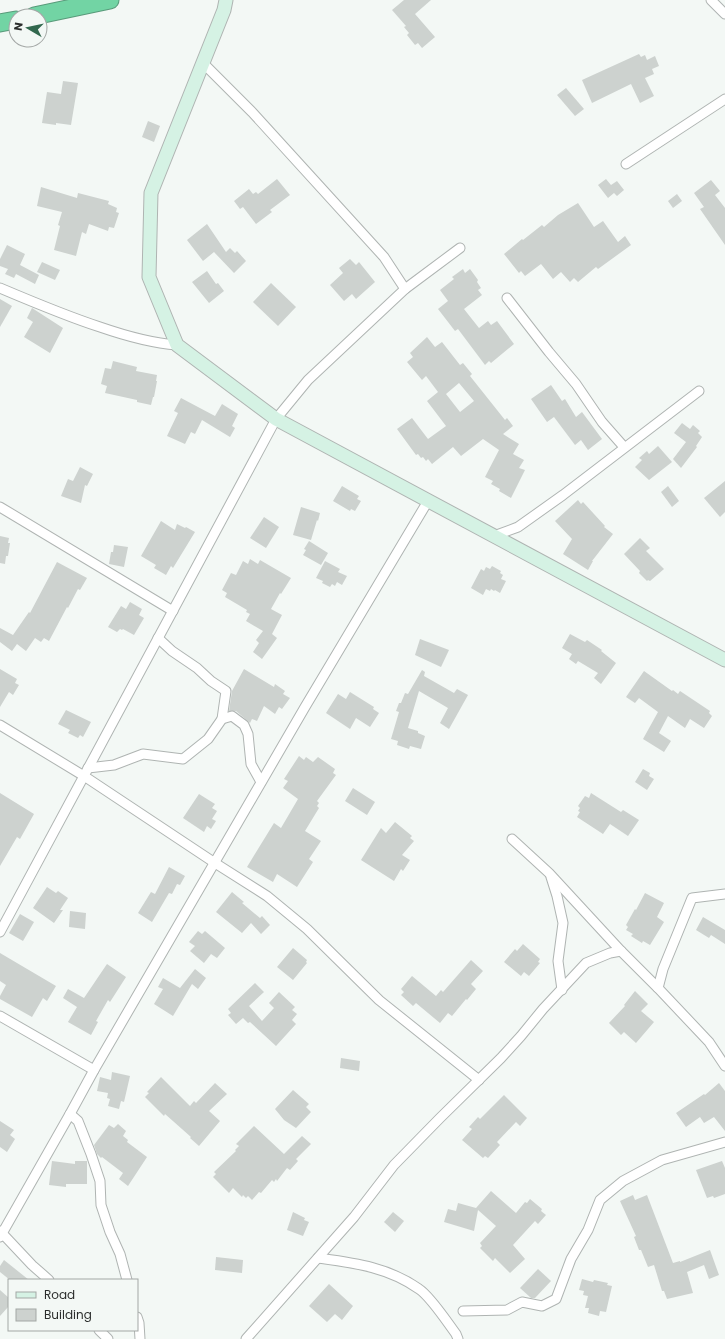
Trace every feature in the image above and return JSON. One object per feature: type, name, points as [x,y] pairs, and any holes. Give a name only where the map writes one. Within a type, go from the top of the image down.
[{"type":"highway","points":[[48,13],[110,0]]},
{"type":"street","points":[[226,0],[224,10],[151,193],[149,278],[177,345],[276,420],[725,660]]},
{"type":"street","points":[[711,0],[725,14]]},
{"type":"street","points":[[203,63],[252,112],[384,257],[405,289]]},
{"type":"street","points":[[626,164],[725,99]]},
{"type":"street","points":[[0,932],[276,420],[308,380],[405,289],[460,248]]},
{"type":"street","points":[[0,288],[64,315],[130,337],[159,344],[177,345]]},
{"type":"street","points":[[507,298],[576,384],[602,422],[624,448]]},
{"type":"street","points":[[494,536],[518,527],[563,495],[699,391]]},
{"type":"street","points":[[48,1279],[1,1234],[94,1070],[428,501]]},
{"type":"street","points":[[0,507],[173,611]]},
{"type":"street","points":[[86,772],[114,765],[143,754],[183,759],[208,739],[222,719],[226,691],[211,681],[197,668],[172,651],[158,638]]},
{"type":"street","points":[[222,719],[232,716],[244,725],[248,734],[251,764],[262,782]]},
{"type":"street","points":[[0,725],[86,772],[215,863],[267,896],[301,924],[379,1000],[479,1080]]},
{"type":"street","points":[[512,839],[549,873],[621,951],[709,1042],[725,1066]]},
{"type":"street","points":[[549,873],[557,896],[563,923],[558,961],[562,990]]},
{"type":"street","points":[[658,988],[663,969],[692,898],[725,894]]},
{"type":"street","points":[[246,1339],[354,1217],[394,1165],[521,1036],[586,963],[610,953],[621,951]]},
{"type":"street","points":[[0,1016],[94,1070]]},
{"type":"street","points":[[70,1114],[78,1121],[93,1160],[100,1181],[101,1205],[110,1232],[120,1254],[126,1279]]},
{"type":"street","points":[[463,1311],[507,1310],[522,1302],[542,1306],[556,1299],[571,1259],[588,1230],[600,1200],[623,1181],[662,1160],[725,1142]]},
{"type":"street","points":[[318,1258],[362,1264],[391,1273],[420,1290],[437,1309],[456,1334],[458,1339]]},
{"type":"street","points":[[138,1320],[140,1339]]},
{"type":"street","points":[[100,1331],[108,1339]]},
{"type":"building","points":[[404,0],[431,0],[415,14],[435,37],[422,48],[418,43],[415,45],[407,35],[409,33],[404,27],[406,26],[392,10]]},
{"type":"building","points":[[639,54],[641,57],[645,55],[647,60],[655,56],[659,66],[652,69],[654,74],[645,78],[654,96],[640,103],[631,84],[592,103],[582,80]]},
{"type":"building","points":[[63,81],[78,83],[71,125],[42,123],[47,92],[61,94]]},
{"type":"building","points":[[566,88],[584,109],[575,116],[557,95]]},
{"type":"building","points":[[148,121],[160,126],[154,142],[142,137]]},
{"type":"building","points":[[277,179],[290,195],[270,210],[272,212],[256,224],[243,207],[240,209],[234,201],[249,189],[253,194],[256,192],[258,194]]},
{"type":"building","points":[[606,179],[611,185],[617,181],[624,190],[617,196],[614,193],[608,198],[598,185]]},
{"type":"building","points":[[711,180],[720,191],[715,195],[725,208],[725,245],[700,209],[704,207],[694,193]]},
{"type":"building","points":[[41,187],[77,198],[78,193],[109,201],[108,204],[117,208],[116,212],[119,213],[114,228],[109,227],[108,231],[89,224],[86,234],[82,232],[76,256],[54,250],[60,226],[58,225],[62,212],[37,206]]},
{"type":"building","points":[[677,194],[682,201],[673,208],[668,201]]},
{"type":"building","points":[[578,203],[594,227],[603,221],[618,242],[625,236],[631,245],[598,269],[596,267],[578,282],[574,278],[570,282],[561,272],[553,279],[541,264],[525,276],[521,271],[519,273],[504,254],[542,225],[544,227],[558,215]]},
{"type":"building","points":[[207,224],[226,252],[230,248],[235,253],[237,251],[246,261],[234,273],[214,252],[203,261],[187,240]]},
{"type":"building","points":[[7,245],[25,254],[20,265],[39,275],[35,284],[16,274],[14,278],[5,274],[8,269],[0,266],[0,259]]},
{"type":"building","points":[[350,259],[356,265],[359,262],[375,282],[356,299],[352,294],[344,301],[330,285],[343,273],[339,268]]},
{"type":"building","points":[[42,262],[60,270],[55,280],[37,272]]},
{"type":"building","points":[[463,269],[465,273],[470,269],[478,280],[477,282],[481,288],[478,290],[482,295],[464,309],[479,328],[488,321],[491,325],[497,321],[514,344],[491,363],[489,361],[485,365],[458,329],[455,331],[438,309],[448,301],[440,290],[454,279],[452,277]]},
{"type":"building","points":[[207,271],[216,284],[218,283],[224,291],[209,303],[192,282]]},
{"type":"building","points":[[271,283],[296,307],[278,326],[253,302]]},
{"type":"building","points":[[0,299],[12,306],[0,327]]},
{"type":"building","points":[[32,308],[63,328],[50,353],[24,337],[33,322],[27,318]]},
{"type":"building","points":[[427,337],[435,347],[442,342],[460,365],[463,363],[472,374],[470,376],[505,420],[507,418],[513,426],[503,434],[519,444],[513,454],[524,460],[519,468],[525,470],[511,498],[499,491],[500,489],[491,484],[493,481],[485,477],[499,450],[483,439],[461,456],[453,447],[432,464],[428,459],[426,461],[418,454],[416,455],[397,429],[412,418],[428,439],[446,426],[427,401],[438,392],[426,376],[422,380],[407,362],[413,357],[410,353]],"holes":[[[459,383],[474,401],[460,412],[446,394]]]},
{"type":"building","points":[[113,361],[137,367],[136,371],[157,375],[154,397],[151,405],[137,402],[137,400],[105,393],[107,386],[101,384],[105,368],[111,369]]},
{"type":"building","points":[[551,385],[562,401],[565,399],[576,417],[582,412],[602,439],[588,450],[581,440],[575,445],[554,417],[547,422],[531,399]]},
{"type":"building","points":[[181,398],[215,416],[222,404],[238,414],[232,426],[235,428],[230,437],[202,420],[195,434],[191,432],[185,444],[167,436],[178,413],[174,411]]},
{"type":"building","points":[[682,423],[690,429],[693,425],[700,431],[698,433],[702,437],[696,446],[697,447],[681,468],[673,459],[686,442],[674,433]]},
{"type":"building","points":[[658,446],[672,462],[649,480],[635,467],[642,460],[639,458],[647,451],[649,454]]},
{"type":"building","points":[[80,467],[93,474],[87,486],[85,485],[81,503],[61,496],[68,479],[73,481]]},
{"type":"building","points":[[725,481],[725,512],[720,517],[704,498]]},
{"type":"building","points":[[342,486],[359,496],[357,499],[361,501],[355,511],[351,509],[350,511],[333,501]]},
{"type":"building","points":[[668,486],[679,501],[672,507],[661,492]]},
{"type":"building","points":[[578,500],[581,504],[583,502],[605,526],[604,527],[613,534],[592,561],[588,570],[563,554],[572,539],[555,521]]},
{"type":"building","points":[[301,507],[320,513],[311,540],[293,535]]},
{"type":"building","points":[[264,517],[279,527],[266,548],[250,538]]},
{"type":"building","points":[[161,521],[175,530],[177,524],[195,532],[173,568],[171,566],[166,575],[154,568],[156,565],[141,556]]},
{"type":"building","points":[[0,536],[9,538],[8,543],[10,543],[5,564],[0,563]]},
{"type":"building","points":[[640,538],[650,548],[646,551],[664,569],[650,581],[647,581],[639,573],[640,571],[624,554]]},
{"type":"building","points":[[309,541],[328,553],[321,565],[303,555],[306,550],[304,549]]},
{"type":"building","points":[[114,545],[128,547],[124,567],[109,564]]},
{"type":"building","points":[[250,559],[258,564],[260,560],[291,578],[271,609],[282,615],[272,634],[277,638],[262,659],[253,652],[259,643],[256,640],[263,631],[246,621],[250,614],[246,612],[247,610],[225,597],[227,593],[222,590],[231,573],[236,575],[243,561],[248,564]]},
{"type":"building","points":[[325,561],[340,569],[338,572],[347,576],[342,585],[337,582],[335,586],[332,584],[330,587],[322,583],[323,581],[316,578]]},
{"type":"building","points":[[57,562],[87,578],[80,590],[78,589],[68,608],[67,607],[49,641],[44,638],[41,642],[35,638],[26,651],[17,644],[12,651],[0,642],[0,628],[13,635],[29,612],[30,613]]},
{"type":"building","points":[[492,566],[501,571],[500,573],[503,575],[501,579],[506,581],[500,593],[495,590],[494,591],[491,589],[490,591],[486,589],[483,595],[471,588],[481,569],[484,571],[486,567],[490,569]]},
{"type":"building","points":[[130,602],[142,609],[139,615],[144,618],[134,635],[123,629],[120,629],[117,632],[108,627],[121,606],[126,609]]},
{"type":"building","points":[[570,634],[585,642],[587,640],[602,650],[601,651],[616,663],[601,684],[594,678],[598,673],[578,661],[576,664],[569,659],[572,654],[562,648]]},
{"type":"building","points":[[420,639],[449,650],[441,667],[415,655]]},
{"type":"building","points":[[0,669],[17,679],[15,683],[19,685],[13,695],[9,692],[0,707]]},
{"type":"building","points":[[244,669],[274,687],[275,684],[285,691],[283,694],[290,698],[282,709],[279,707],[275,714],[264,706],[257,721],[252,719],[250,723],[236,711],[229,711],[232,691]]},
{"type":"building","points":[[422,670],[425,672],[424,676],[454,693],[457,689],[468,695],[449,729],[440,723],[448,708],[419,691],[408,728],[418,731],[418,733],[425,736],[421,749],[410,746],[409,749],[397,745],[398,741],[391,739],[399,712],[396,711],[399,703],[401,703],[405,693],[408,694]]},
{"type":"building","points":[[644,671],[672,691],[673,690],[678,694],[680,691],[710,711],[709,713],[712,716],[704,728],[690,719],[685,728],[668,716],[659,733],[671,741],[664,752],[643,739],[658,712],[639,698],[635,703],[626,697]]},
{"type":"building","points":[[350,692],[374,707],[373,709],[379,713],[370,727],[356,718],[350,729],[326,713],[338,694],[346,699]]},
{"type":"building","points":[[66,710],[91,722],[83,737],[80,735],[78,738],[68,733],[70,730],[58,724]]},
{"type":"building","points":[[299,756],[304,760],[306,757],[313,762],[318,757],[335,769],[333,773],[336,775],[317,801],[319,803],[317,806],[319,808],[305,831],[321,841],[309,859],[313,862],[297,887],[277,874],[273,882],[247,867],[274,823],[281,828],[298,799],[283,788],[288,781],[284,779]]},
{"type":"building","points":[[643,769],[650,773],[649,776],[654,779],[647,790],[635,782]]},
{"type":"building","points":[[353,788],[375,802],[367,815],[345,801]]},
{"type":"building","points":[[0,793],[34,814],[20,839],[17,837],[0,866]]},
{"type":"building","points":[[591,793],[621,812],[623,810],[639,820],[628,836],[610,824],[603,834],[577,817],[580,812],[578,811],[580,808],[578,806],[585,796],[589,798]]},
{"type":"building","points":[[199,794],[215,804],[212,808],[217,811],[212,819],[216,821],[211,829],[207,826],[204,832],[183,818]]},
{"type":"building","points":[[395,822],[412,836],[410,838],[414,841],[402,855],[410,860],[403,871],[401,869],[394,881],[361,860],[381,828],[386,833]]},
{"type":"building","points":[[169,867],[185,876],[180,885],[177,884],[172,894],[169,893],[152,922],[138,913],[151,892],[155,894]]},
{"type":"building","points":[[47,887],[56,893],[58,891],[68,898],[60,910],[63,910],[54,923],[33,908]]},
{"type":"building","points":[[232,892],[244,902],[242,903],[260,918],[262,916],[270,925],[261,934],[251,923],[242,933],[216,912]]},
{"type":"building","points":[[645,893],[664,903],[657,917],[664,922],[650,945],[643,941],[642,943],[631,936],[633,934],[626,930],[628,927],[626,925]]},
{"type":"building","points":[[70,911],[86,913],[85,929],[69,927]]},
{"type":"building","points":[[20,914],[34,922],[23,941],[9,933]]},
{"type":"building","points":[[703,917],[725,930],[725,944],[711,935],[709,938],[696,930]]},
{"type":"building","points":[[198,931],[202,934],[205,931],[225,948],[217,958],[211,954],[204,963],[190,951],[195,946],[189,942]]},
{"type":"building","points":[[523,944],[540,959],[538,962],[540,963],[529,976],[524,972],[521,976],[504,962],[515,949],[517,951]]},
{"type":"building","points":[[293,948],[307,960],[307,963],[293,980],[277,967]]},
{"type":"building","points":[[0,953],[56,986],[47,1001],[43,998],[32,1017],[0,999],[6,985],[0,981]]},
{"type":"building","points":[[471,960],[483,971],[471,984],[476,989],[452,1016],[448,1013],[440,1023],[416,1003],[413,1006],[401,995],[404,992],[401,989],[412,976],[436,996],[441,990],[443,992]]},
{"type":"building","points":[[107,964],[126,977],[110,1002],[108,1000],[96,1021],[98,1022],[91,1035],[68,1022],[77,1007],[63,998],[68,989],[84,998]]},
{"type":"building","points":[[195,969],[206,978],[198,989],[192,984],[173,1016],[154,1004],[163,989],[158,987],[163,978],[180,988]]},
{"type":"building","points":[[255,983],[264,992],[249,1006],[262,1021],[274,1008],[269,1003],[279,992],[295,1007],[292,1010],[297,1014],[292,1020],[296,1024],[276,1046],[250,1022],[248,1023],[243,1018],[236,1024],[228,1015],[231,1013],[228,1009]]},
{"type":"building","points":[[635,991],[648,1004],[641,1011],[654,1022],[636,1043],[624,1032],[621,1035],[609,1023],[625,1006],[624,1005]]},
{"type":"building","points":[[341,1058],[360,1061],[359,1071],[340,1068]]},
{"type":"building","points":[[112,1072],[130,1076],[124,1102],[121,1101],[119,1109],[108,1106],[110,1099],[107,1098],[108,1093],[97,1091],[100,1077],[111,1080]]},
{"type":"building","points":[[161,1077],[190,1106],[194,1101],[196,1103],[215,1083],[227,1094],[209,1111],[220,1121],[199,1146],[165,1114],[164,1116],[145,1097],[149,1093],[147,1092]]},
{"type":"building","points":[[719,1083],[725,1091],[725,1131],[714,1117],[704,1123],[700,1117],[686,1127],[676,1113],[704,1094],[705,1095]]},
{"type":"building","points":[[293,1090],[309,1104],[306,1107],[311,1112],[296,1128],[284,1120],[275,1109]]},
{"type":"building","points":[[504,1095],[527,1118],[520,1126],[516,1122],[497,1142],[500,1145],[488,1158],[485,1156],[483,1158],[462,1140],[472,1129],[469,1127],[478,1117],[480,1119]]},
{"type":"building","points":[[0,1121],[14,1130],[10,1135],[15,1139],[7,1152],[0,1147]]},
{"type":"building","points":[[118,1124],[126,1131],[123,1136],[128,1140],[127,1142],[147,1157],[128,1186],[119,1179],[123,1173],[102,1157],[101,1158],[97,1154],[94,1145],[109,1125],[114,1128]]},
{"type":"building","points":[[254,1126],[284,1154],[302,1136],[311,1144],[296,1159],[298,1161],[290,1170],[287,1168],[277,1181],[276,1179],[274,1182],[272,1180],[261,1193],[259,1192],[252,1200],[248,1196],[246,1198],[243,1195],[242,1197],[233,1188],[229,1193],[213,1177],[216,1174],[214,1172],[236,1151],[235,1150],[239,1146],[236,1144]]},
{"type":"building","points":[[52,1161],[75,1164],[75,1161],[87,1161],[87,1184],[66,1184],[66,1187],[49,1185]]},
{"type":"building","points":[[722,1161],[725,1168],[725,1194],[714,1198],[713,1196],[707,1198],[696,1170]]},
{"type":"building","points":[[491,1191],[516,1213],[525,1202],[527,1203],[530,1199],[542,1209],[541,1211],[546,1215],[538,1224],[535,1221],[513,1245],[525,1259],[510,1273],[495,1258],[493,1261],[480,1248],[482,1246],[480,1243],[496,1226],[478,1210],[474,1231],[444,1222],[448,1209],[456,1211],[458,1203],[476,1208]]},
{"type":"building","points":[[633,1195],[635,1200],[647,1195],[673,1263],[680,1262],[710,1250],[719,1275],[709,1279],[704,1265],[687,1272],[693,1293],[667,1299],[664,1291],[662,1291],[654,1265],[648,1267],[641,1250],[639,1250],[634,1237],[636,1236],[620,1201]]},
{"type":"building","points":[[293,1212],[305,1218],[304,1220],[309,1222],[303,1236],[287,1230]]},
{"type":"building","points":[[393,1212],[404,1221],[395,1232],[384,1222]]},
{"type":"building","points":[[216,1257],[243,1260],[242,1273],[215,1270]]},
{"type":"building","points":[[4,1260],[28,1279],[9,1279],[0,1272],[0,1266]]},
{"type":"building","points":[[538,1269],[551,1281],[535,1298],[531,1298],[520,1288]]},
{"type":"building","points":[[582,1279],[593,1282],[594,1280],[608,1283],[607,1285],[612,1286],[606,1312],[600,1311],[599,1316],[588,1313],[589,1308],[585,1308],[588,1296],[583,1295],[584,1291],[579,1290]]},
{"type":"building","points":[[329,1284],[353,1306],[342,1320],[335,1314],[327,1322],[309,1306]]},
{"type":"building","points":[[0,1290],[8,1297],[8,1307],[0,1316]]}]
